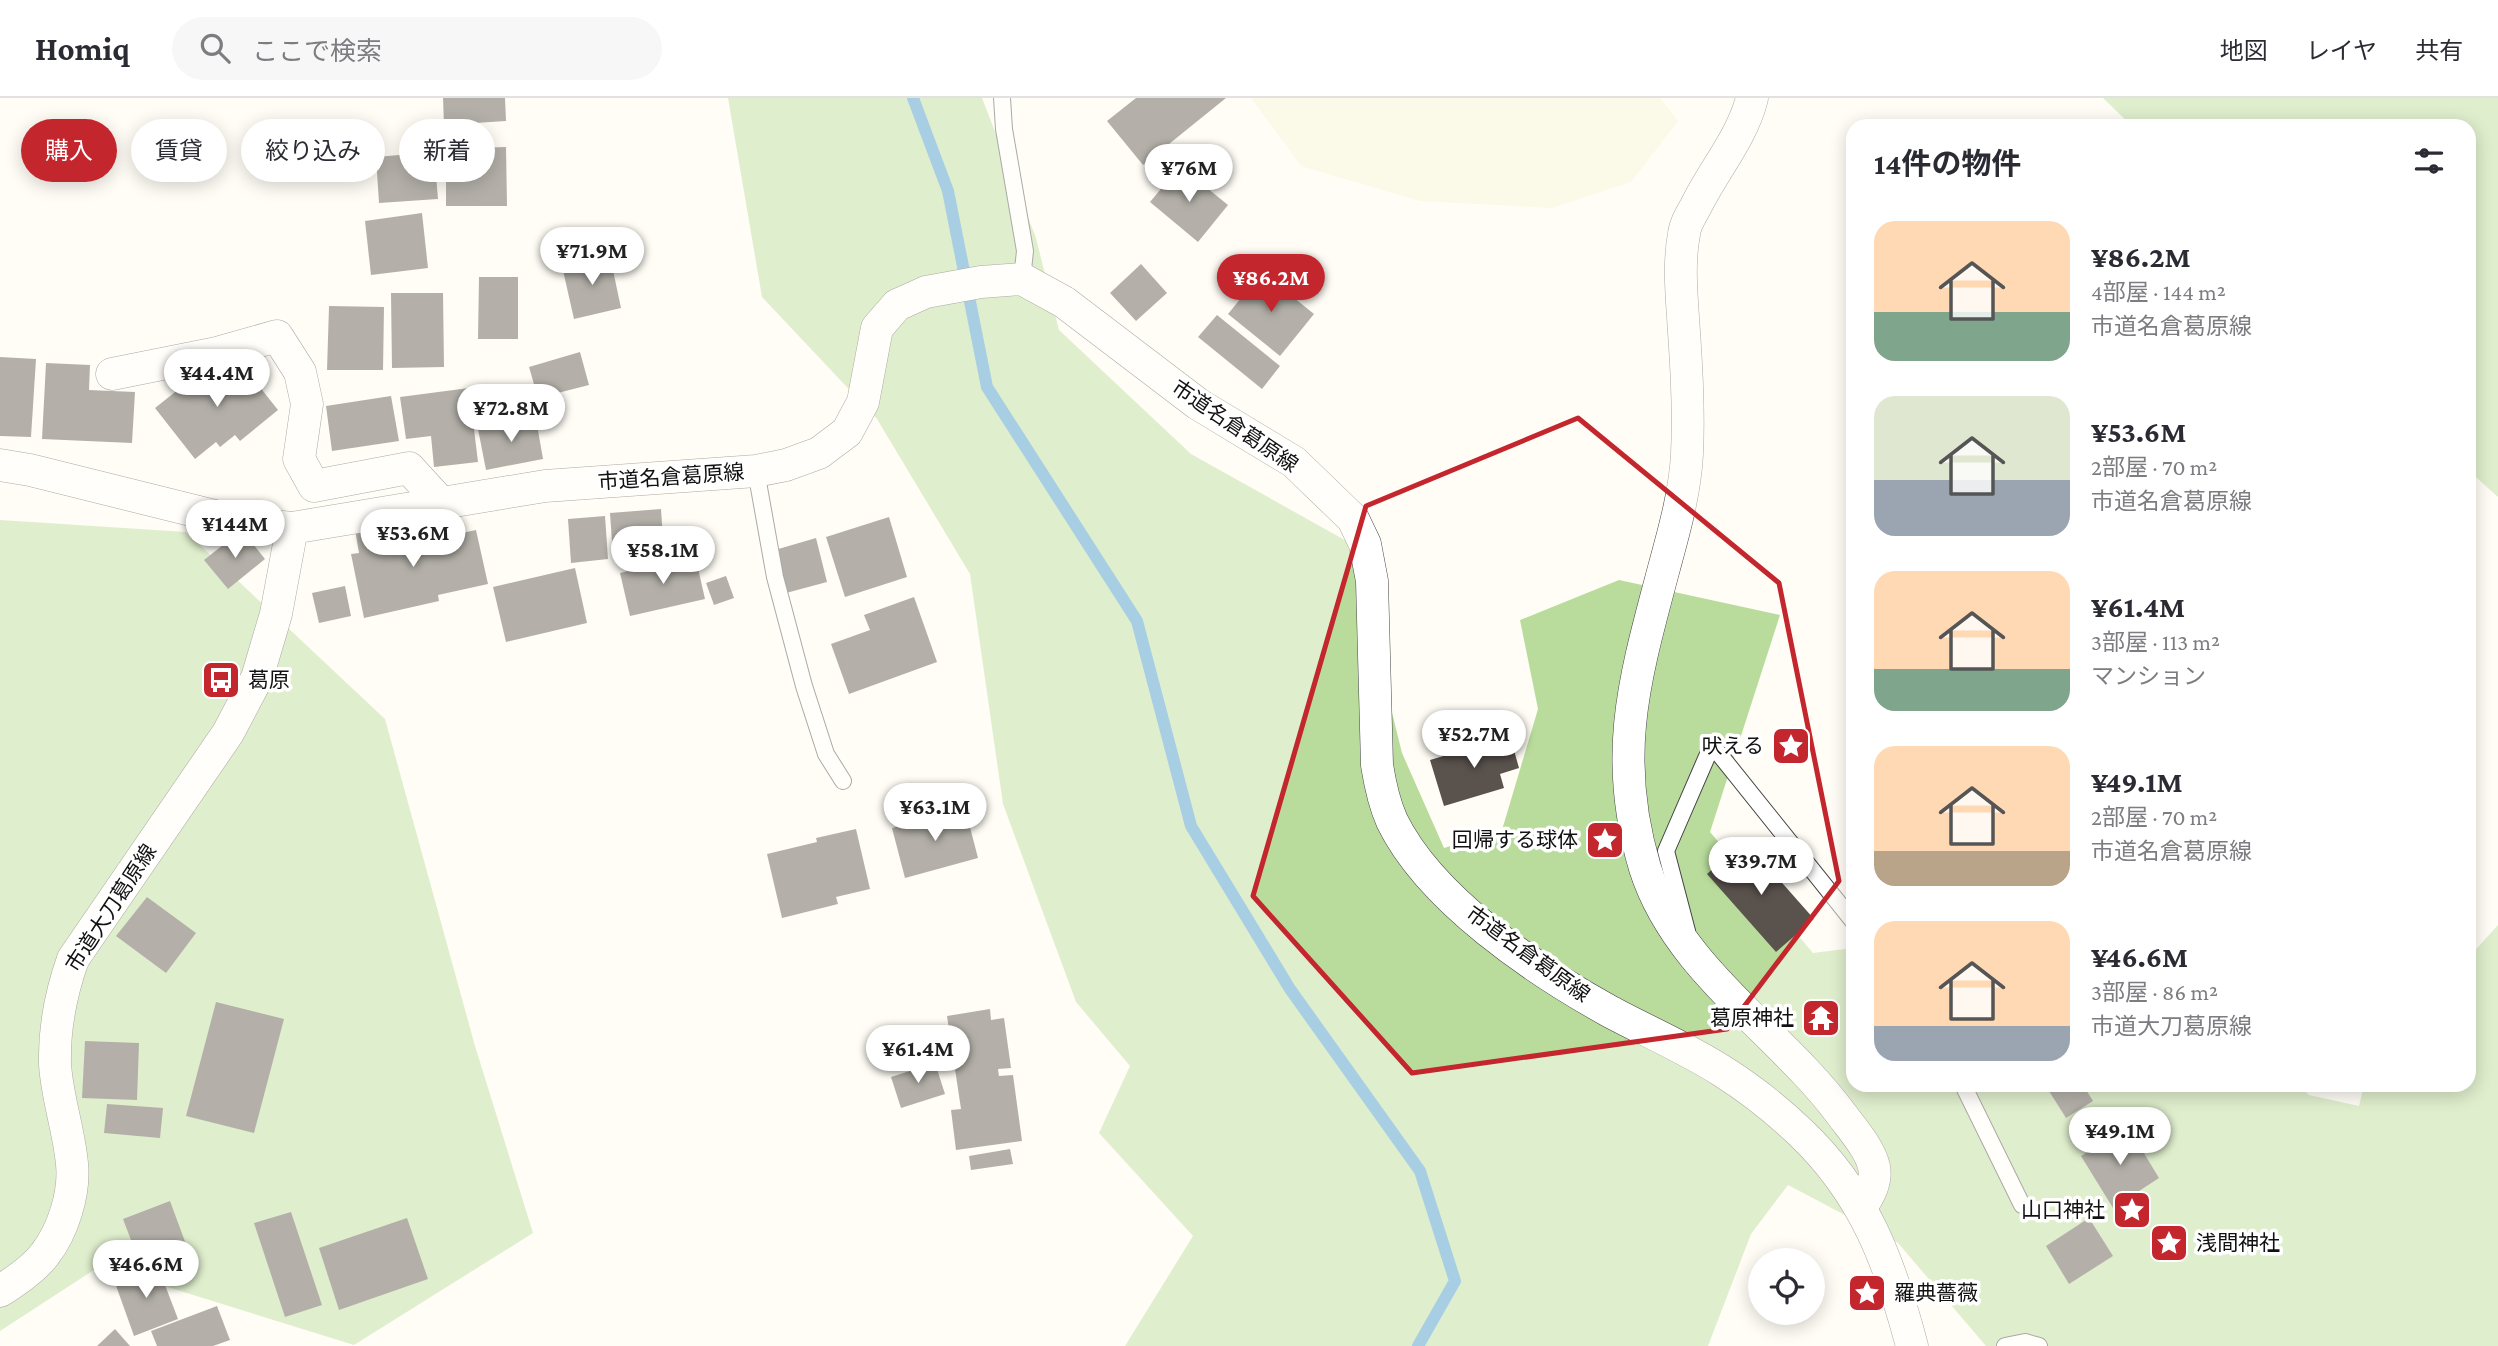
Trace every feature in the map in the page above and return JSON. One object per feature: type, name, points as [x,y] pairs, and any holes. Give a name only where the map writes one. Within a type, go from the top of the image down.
[{"type":"street","points":[[1752,98],[1741,128],[1719,162],[1684,230],[1680,265],[1688,384],[1687,456],[1681,499],[1630,706],[1627,751],[1631,813],[1646,871],[1676,932],[1735,1003],[1764,1029],[1832,1101],[1861,1142],[1874,1168],[1871,1192],[1861,1207]]},
{"type":"street","name":"市道名倉葛原線","points":[[0,465],[243,523],[292,528],[545,486],[756,471],[786,465],[819,453],[847,432],[863,401],[877,328],[897,305],[926,292],[981,282],[1022,279],[1074,309],[1198,404],[1294,462],[1353,519],[1365,544],[1372,581],[1377,765],[1382,795],[1393,822],[1415,859],[1450,897],[1490,932],[1552,978],[1722,1071],[1802,1133],[1861,1207],[1894,1279],[1912,1346]]},
{"type":"street","points":[[112,374],[217,353],[277,336],[300,372],[307,404],[299,459],[314,486],[409,468],[441,503]]},
{"type":"street","name":"市道大刀葛原線","points":[[0,1291],[18,1281],[45,1254],[63,1220],[70,1193],[73,1167],[60,1105],[55,1062],[62,991],[69,970],[105,910],[228,733],[257,678],[276,614],[292,528]]},
{"type":"lane","points":[[1002,98],[1004,129],[1025,251],[1022,279]]},
{"type":"lane","points":[[756,471],[775,577],[804,686],[826,754],[843,781]]},
{"type":"lane","points":[[1694,953],[1666,852],[1712,745],[1846,911]]},
{"type":"lane","points":[[1966,1092],[2022,1205]]},
{"type":"lane","points":[[2005,1346],[2025,1342],[2039,1346]]},
{"type":"highlighted area","points":[[1578,418],[1779,583],[1839,881],[1727,1029],[1412,1073],[1253,896],[1366,506]]},
{"type":"shaded area","points":[[1251,98],[1660,98],[1678,121],[1631,182],[1552,208],[1420,201],[1301,166]]},
{"type":"green space","points":[[728,98],[982,98],[1036,238],[1059,330],[1191,454],[1350,543],[1402,753],[1444,848],[1502,830],[1538,709],[1520,620],[1619,580],[1780,615],[1710,832],[1813,953],[1846,949],[1846,1092],[2306,1092],[2309,1095],[2359,1106],[2362,1092],[2476,1092],[2476,949],[2498,925],[2498,1346],[1986,1346],[1898,1243],[1788,1185],[1751,1234],[1708,1346],[1125,1346],[1193,1236],[1099,1133],[1130,1066],[1076,1002],[1003,804],[970,574],[877,419],[762,297]]},
{"type":"green space","points":[[2103,98],[2498,98],[2498,497],[2476,477],[2476,119],[2125,119]]},
{"type":"green space","points":[[0,520],[186,532],[385,719],[475,1046],[533,1233],[354,1345],[100,1266],[0,1331]]},
{"type":"building","points":[[443,98],[505,98],[506,121],[444,119]]},
{"type":"building","points":[[1136,98],[1226,98],[1143,165],[1107,121]]},
{"type":"building","points":[[495,147],[506,147],[507,206],[446,206],[446,182],[495,182]]},
{"type":"building","points":[[399,155],[399,182],[437,182],[438,199],[379,203],[378,182],[385,182],[385,156]]},
{"type":"building","points":[[1180,166],[1228,205],[1198,242],[1150,202]]},
{"type":"building","points":[[422,213],[428,268],[371,275],[365,221]]},
{"type":"building","points":[[610,256],[621,308],[574,319],[562,266]]},
{"type":"building","points":[[1141,264],[1167,293],[1136,321],[1110,293]]},
{"type":"building","points":[[1262,272],[1314,314],[1280,356],[1228,314]]},
{"type":"building","points":[[479,277],[518,277],[518,339],[478,339]]},
{"type":"building","points":[[391,293],[443,293],[444,367],[392,368]]},
{"type":"building","points":[[329,306],[384,307],[383,370],[327,370]]},
{"type":"building","points":[[1217,315],[1280,366],[1262,389],[1198,337]]},
{"type":"building","points":[[580,352],[589,385],[538,398],[529,367]]},
{"type":"building","points":[[0,357],[36,359],[31,437],[0,436]]},
{"type":"building","points":[[236,357],[278,410],[240,441],[235,435],[220,447],[216,442],[195,459],[155,408],[189,381],[197,390]]},
{"type":"building","points":[[46,363],[90,365],[89,390],[135,392],[132,443],[42,439]]},
{"type":"building","points":[[469,388],[478,462],[434,467],[431,436],[406,439],[400,397]]},
{"type":"building","points":[[391,396],[399,441],[332,451],[326,406]]},
{"type":"building","points":[[536,419],[543,459],[486,470],[478,429]]},
{"type":"building","points":[[661,509],[664,553],[613,556],[610,513]]},
{"type":"building","points":[[605,516],[608,559],[571,563],[568,519]]},
{"type":"building","points":[[889,517],[907,577],[845,597],[826,537]]},
{"type":"building","points":[[394,522],[399,546],[476,530],[488,584],[438,595],[439,601],[364,618],[351,554],[359,553],[355,530]]},
{"type":"building","points":[[242,530],[265,559],[228,589],[204,560]]},
{"type":"building","points":[[816,538],[827,582],[786,593],[775,550]]},
{"type":"building","points":[[695,555],[705,599],[630,616],[620,573]]},
{"type":"building","points":[[575,568],[587,623],[506,642],[493,587]]},
{"type":"building","points":[[726,576],[734,598],[714,605],[706,583]]},
{"type":"building","points":[[345,586],[351,616],[319,623],[312,593]]},
{"type":"building","points":[[914,597],[937,662],[849,694],[831,644],[870,630],[864,615]]},
{"type":"building","points":[[1510,736],[1519,768],[1500,774],[1504,788],[1444,806],[1430,760]]},
{"type":"building","points":[[965,808],[978,858],[905,878],[892,828]]},
{"type":"building","points":[[856,829],[870,889],[836,897],[838,904],[782,918],[767,854],[817,842],[816,838]]},
{"type":"building","points":[[1745,841],[1814,919],[1776,952],[1707,874]]},
{"type":"building","points":[[147,897],[196,933],[166,973],[116,936]]},
{"type":"building","points":[[216,1002],[284,1019],[254,1133],[186,1116]]},
{"type":"building","points":[[990,1009],[991,1020],[1004,1018],[1011,1068],[998,1069],[999,1076],[1013,1075],[1022,1141],[956,1150],[951,1110],[961,1109],[947,1016]]},
{"type":"building","points":[[85,1041],[139,1043],[137,1100],[82,1098]]},
{"type":"building","points":[[935,1063],[945,1094],[901,1108],[891,1077]]},
{"type":"building","points":[[2050,1092],[2087,1092],[2093,1101],[2066,1118]]},
{"type":"building","points":[[107,1104],[163,1108],[160,1138],[104,1133]]},
{"type":"building","points":[[2128,1127],[2159,1178],[2113,1208],[2081,1156]]},
{"type":"building","points":[[1010,1149],[1013,1164],[971,1170],[969,1156]]},
{"type":"building","points":[[170,1201],[187,1247],[140,1264],[123,1219]]},
{"type":"building","points":[[291,1212],[322,1305],[285,1317],[254,1223]]},
{"type":"building","points":[[407,1218],[428,1279],[339,1310],[319,1248]]},
{"type":"building","points":[[2089,1218],[2113,1256],[2069,1284],[2046,1246]]},
{"type":"building","points":[[157,1264],[178,1319],[134,1336],[114,1280]]},
{"type":"building","points":[[217,1306],[230,1340],[213,1346],[157,1346],[151,1331]]},
{"type":"building","points":[[115,1329],[130,1346],[97,1346]]},
{"type":"waterway","points":[[913,98],[948,191],[987,387],[1137,621],[1191,826],[1290,989],[1420,1171],[1455,1281],[1418,1346]]},
{"type":"place","name":"葛原","points":[[221,680]]},
{"type":"place","name":"吠える","points":[[1791,746]]},
{"type":"place","name":"回帰する球体","points":[[1605,840]]},
{"type":"place","name":"葛原神社","points":[[1821,1018]]},
{"type":"place","name":"山口神社","points":[[2132,1210]]},
{"type":"place","name":"浅間神社","points":[[2169,1243]]},
{"type":"place","name":"羅典薔薇","points":[[1867,1293]]}]
